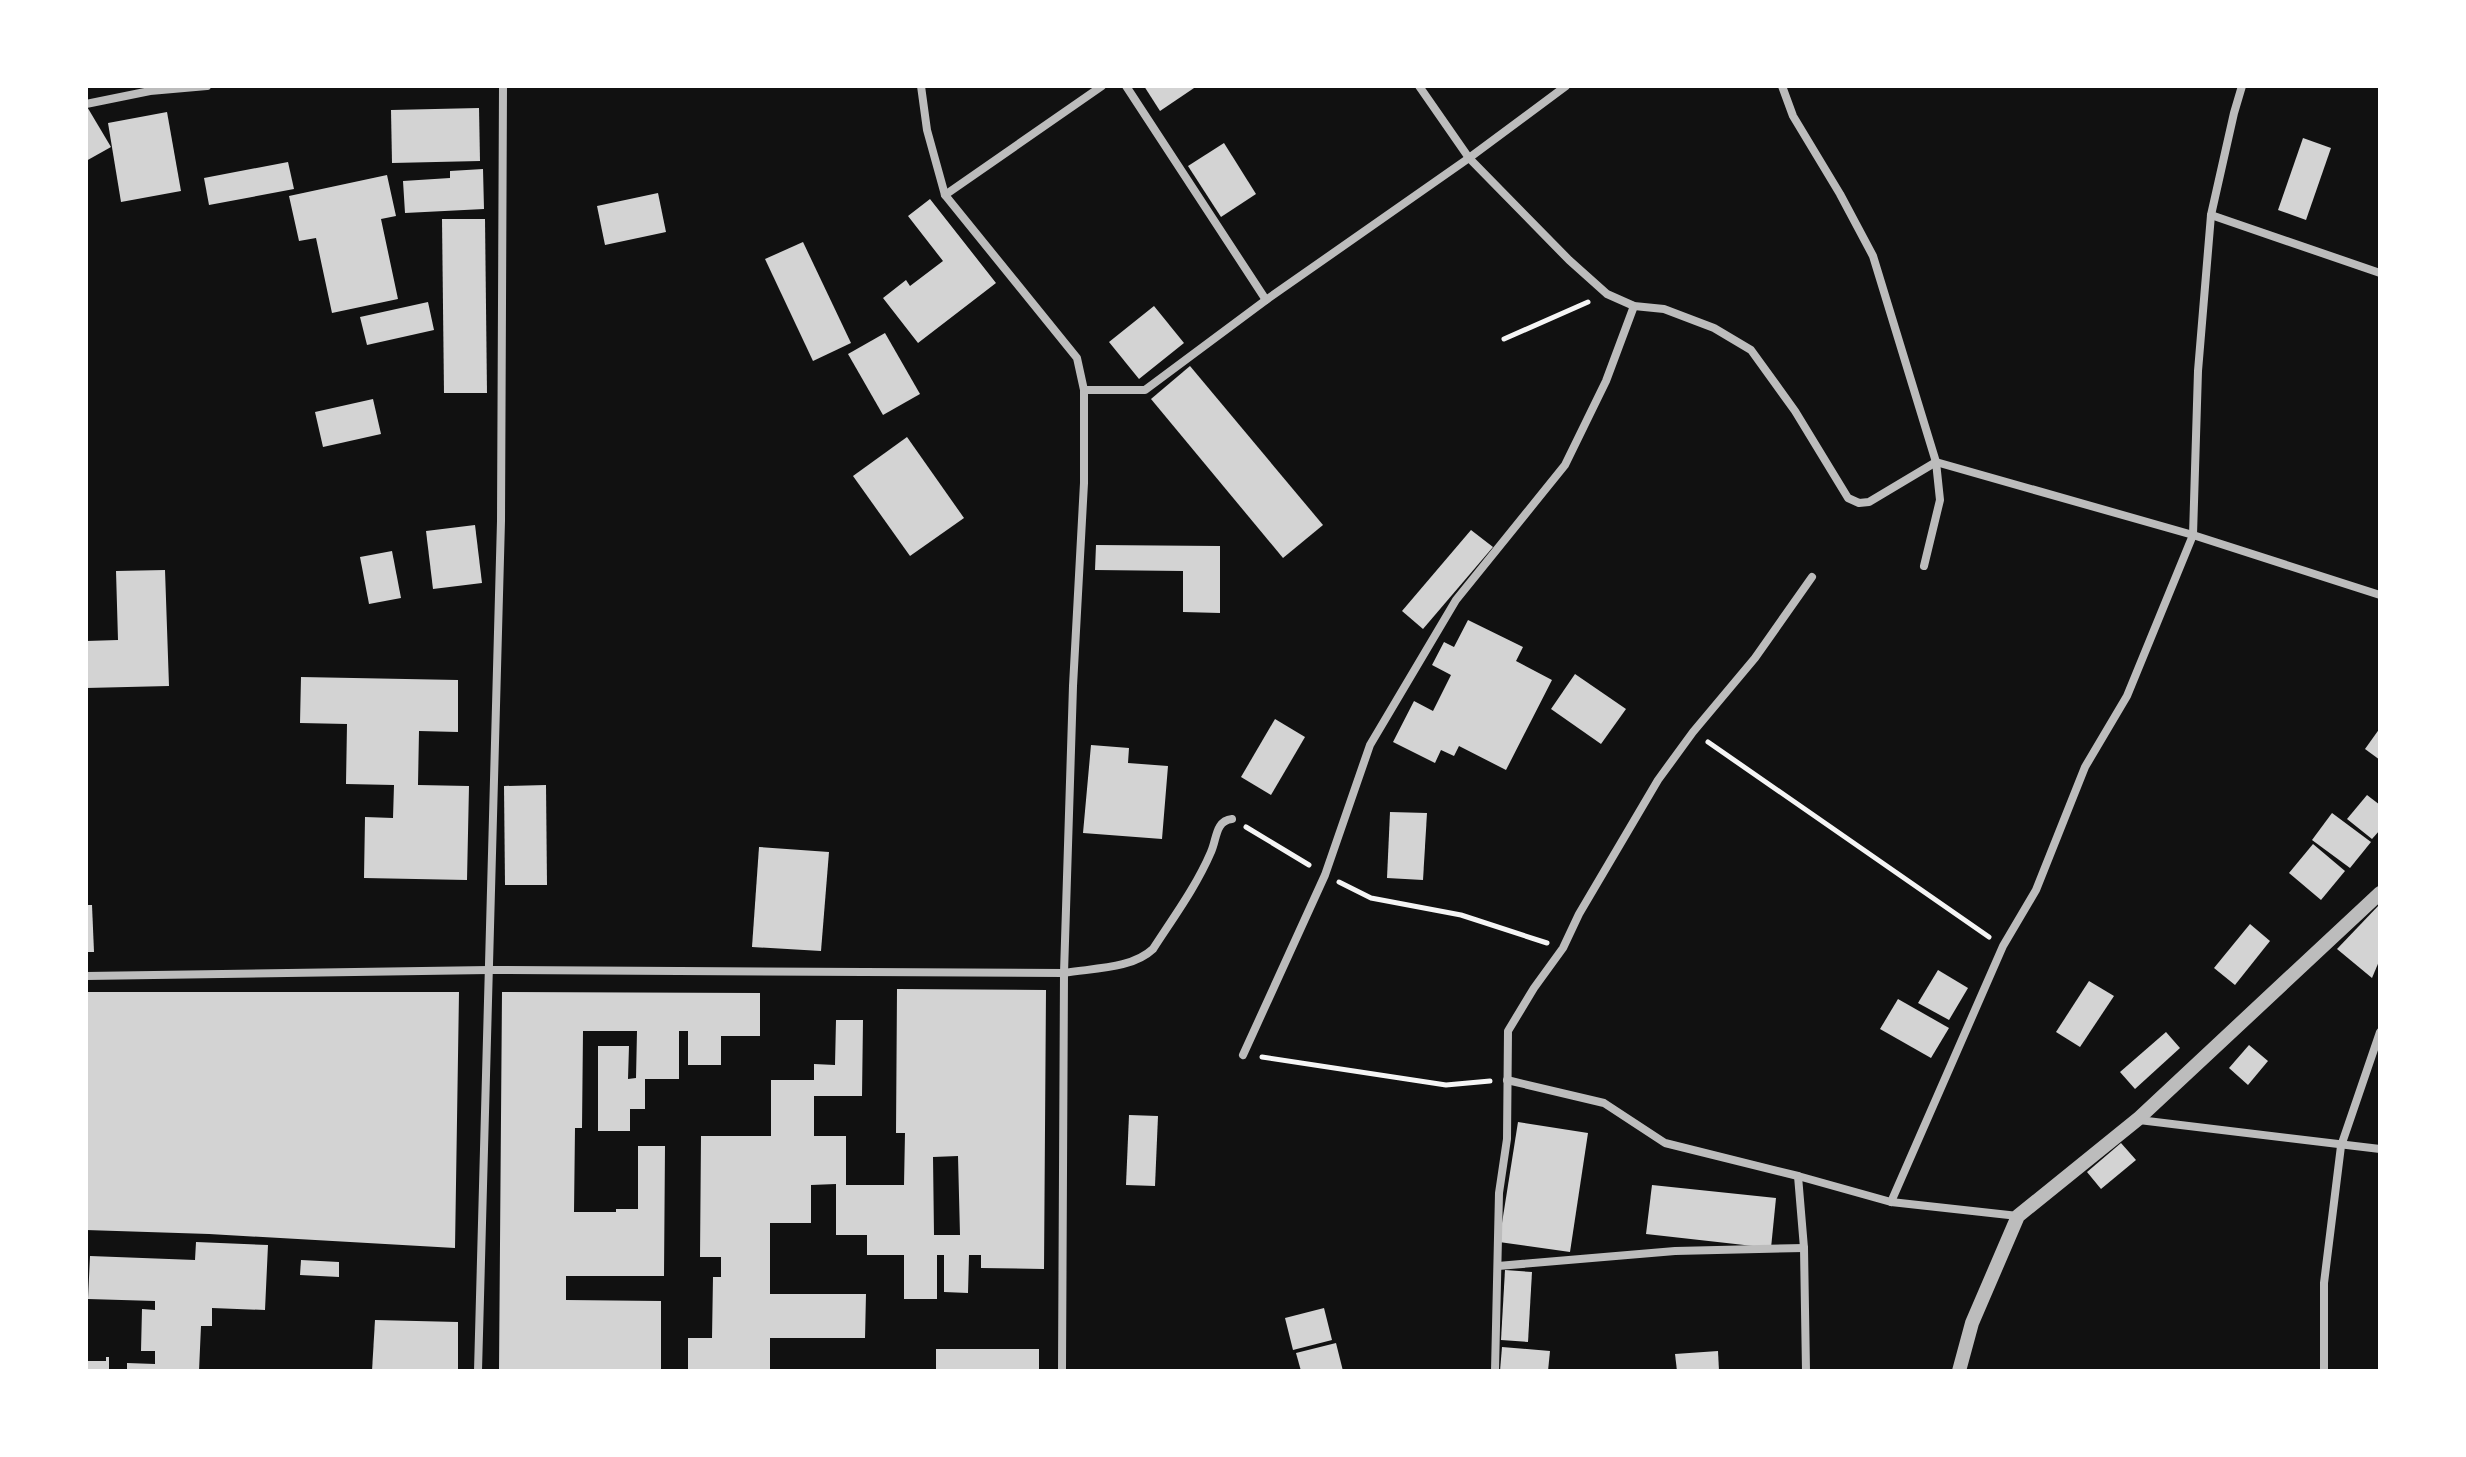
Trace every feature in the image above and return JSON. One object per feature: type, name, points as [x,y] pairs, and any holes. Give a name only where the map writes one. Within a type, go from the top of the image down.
[{"type":"street","points":[[86,104],[150,91],[207,86]]},
{"type":"street","points":[[478,1371],[501,521],[503,86]]},
{"type":"street","points":[[921,86],[927,130],[945,195],[1077,358],[1084,390],[1084,483],[1073,686],[1064,973],[1062,1371]]},
{"type":"street","points":[[945,195],[1102,86]]},
{"type":"street","points":[[1126,86],[1266,300]]},
{"type":"street","points":[[1419,86],[1469,158],[1569,260],[1607,294],[1634,306],[1664,309],[1714,328],[1751,350],[1795,411],[1848,498],[1859,503],[1869,502],[1936,462],[2193,535],[2380,595]]},
{"type":"street","points":[[1084,390],[1145,390],[1566,86]]},
{"type":"street","points":[[1782,86],[1793,116],[1873,256],[1936,462],[1940,500],[1924,566]]},
{"type":"street","points":[[1891,1202],[2003,946],[2036,890],[2085,767],[2127,696],[2193,535],[2198,371],[2211,215],[2242,86]]},
{"type":"street","points":[[2211,215],[2380,273]]},
{"type":"street","points":[[1243,1055],[1325,875],[1370,745],[1456,600],[1565,465],[1606,381],[1634,306]]},
{"type":"street","points":[[1495,1371],[1499,1193],[1507,1139],[1508,1031],[1563,948],[1579,914],[1658,780],[1693,732],[1755,658],[1812,577]]},
{"type":"street","points":[[86,976],[489,970],[1064,973],[1133,962],[1145,957],[1197,880],[1212,850],[1219,825],[1232,819]]},
{"type":"street","points":[[1959,1371],[1972,1323],[2018,1216],[2138,1119],[2380,893]]},
{"type":"street","points":[[2324,1371],[2324,1283],[2341,1146],[2380,1032]]},
{"type":"street","points":[[1507,1080],[1604,1103],[1665,1143],[1891,1202],[2018,1216]]},
{"type":"street","points":[[2138,1119],[2380,1149]]},
{"type":"street","points":[[1798,1176],[1804,1248],[1806,1371]]},
{"type":"street","points":[[1498,1266],[1675,1251],[1804,1248]]},
{"type":"path","points":[[1504,339],[1607,294]]},
{"type":"path","points":[[1693,732],[2003,946]]},
{"type":"path","points":[[1232,819],[1325,875],[1371,898],[1461,915],[1563,948]]},
{"type":"path","points":[[1243,1055],[1446,1085],[1507,1080]]},
{"type":"building","points":[[1144,86],[1197,86],[1160,111]]},
{"type":"building","points":[[86,105],[111,147],[86,161]]},
{"type":"building","points":[[479,108],[480,161],[392,163],[391,110]]},
{"type":"building","points":[[167,112],[181,191],[121,202],[108,123]]},
{"type":"building","points":[[2303,138],[2331,148],[2306,220],[2278,210]]},
{"type":"building","points":[[1224,143],[1256,194],[1221,217],[1188,166]]},
{"type":"building","points":[[288,162],[294,189],[209,205],[204,178]]},
{"type":"building","points":[[483,169],[484,209],[405,213],[403,181],[450,178],[450,171]]},
{"type":"building","points":[[387,175],[396,216],[381,219],[398,299],[332,313],[316,238],[299,241],[289,196]]},
{"type":"building","points":[[658,193],[666,232],[605,245],[597,206]]},
{"type":"building","points":[[930,199],[996,283],[918,343],[883,298],[906,280],[910,286],[943,261],[908,216]]},
{"type":"building","points":[[442,219],[485,219],[487,393],[444,393]]},
{"type":"building","points":[[803,242],[851,343],[813,361],[765,259]]},
{"type":"building","points":[[428,302],[434,330],[367,345],[360,317]]},
{"type":"building","points":[[1154,306],[1184,343],[1139,379],[1109,342]]},
{"type":"building","points":[[885,333],[920,394],[883,415],[848,354]]},
{"type":"building","points":[[1190,366],[1323,525],[1283,558],[1151,399]]},
{"type":"building","points":[[373,399],[381,434],[323,447],[315,412]]},
{"type":"building","points":[[907,437],[964,518],[910,556],[853,476]]},
{"type":"building","points":[[475,525],[482,583],[433,589],[426,531]]},
{"type":"building","points":[[1471,530],[1493,547],[1423,629],[1402,611]]},
{"type":"building","points":[[1096,545],[1220,546],[1220,613],[1183,612],[1183,571],[1095,570]]},
{"type":"building","points":[[392,551],[401,598],[369,604],[360,557]]},
{"type":"building","points":[[165,570],[169,686],[86,688],[86,641],[118,640],[116,571]]},
{"type":"building","points":[[1468,620],[1523,647],[1516,661],[1552,680],[1506,770],[1459,746],[1454,756],[1441,750],[1435,763],[1393,742],[1414,701],[1433,711],[1451,675],[1432,665],[1444,642],[1454,647]]},
{"type":"building","points":[[1575,674],[1626,709],[1601,744],[1551,709]]},
{"type":"building","points":[[301,677],[458,680],[458,732],[419,731],[418,785],[469,786],[467,880],[364,878],[365,817],[393,818],[394,785],[346,784],[347,724],[300,723]]},
{"type":"building","points":[[1275,719],[1305,737],[1271,795],[1241,777]]},
{"type":"building","points":[[2380,728],[2380,760],[2365,749]]},
{"type":"building","points":[[1091,745],[1129,748],[1128,763],[1168,766],[1162,839],[1083,833]]},
{"type":"building","points":[[546,785],[547,885],[505,885],[504,786]]},
{"type":"building","points":[[2367,795],[2380,805],[2380,830],[2372,839],[2347,819]]},
{"type":"building","points":[[1390,812],[1427,813],[1423,880],[1387,878]]},
{"type":"building","points":[[2332,813],[2371,842],[2350,868],[2312,840]]},
{"type":"building","points":[[2313,844],[2345,871],[2321,900],[2289,873]]},
{"type":"building","points":[[759,847],[829,852],[821,951],[752,947]]},
{"type":"building","points":[[2380,904],[2380,959],[2372,978],[2337,949]]},
{"type":"building","points":[[86,905],[92,905],[94,952],[86,952]]},
{"type":"building","points":[[2250,924],[2270,941],[2235,985],[2214,968]]},
{"type":"building","points":[[1938,970],[1968,988],[1949,1020],[1918,1003]]},
{"type":"building","points":[[2089,981],[2114,996],[2080,1047],[2056,1032]]},
{"type":"building","points":[[897,989],[1046,990],[1044,1269],[981,1268],[981,1255],[969,1255],[968,1293],[944,1292],[944,1255],[937,1255],[937,1299],[904,1299],[904,1255],[867,1255],[867,1235],[836,1235],[836,1184],[811,1185],[811,1223],[770,1223],[770,1294],[866,1294],[865,1338],[770,1338],[770,1371],[688,1371],[688,1338],[712,1338],[713,1277],[721,1277],[721,1257],[700,1257],[701,1136],[771,1136],[771,1080],[814,1080],[814,1064],[835,1065],[836,1020],[863,1020],[862,1096],[814,1096],[814,1136],[846,1136],[846,1185],[904,1185],[905,1133],[896,1133]],"holes":[[[958,1156],[960,1235],[934,1235],[933,1157]]]},
{"type":"building","points":[[86,992],[459,992],[455,1248],[86,1230]]},
{"type":"building","points":[[502,992],[760,993],[760,1036],[721,1036],[721,1065],[688,1065],[688,1031],[679,1031],[679,1079],[645,1079],[645,1109],[630,1109],[630,1131],[598,1131],[598,1046],[629,1046],[628,1079],[636,1078],[637,1031],[583,1031],[582,1128],[575,1128],[574,1212],[638,1209],[638,1146],[665,1146],[664,1276],[566,1276],[566,1300],[661,1301],[661,1371],[499,1371]]},
{"type":"building","points":[[1898,999],[1949,1028],[1931,1058],[1880,1029]]},
{"type":"building","points":[[2166,1032],[2180,1048],[2135,1089],[2120,1072]]},
{"type":"building","points":[[2249,1045],[2268,1061],[2248,1085],[2229,1068]]},
{"type":"building","points":[[1129,1115],[1158,1116],[1155,1186],[1126,1185]]},
{"type":"building","points":[[1518,1122],[1588,1133],[1570,1252],[1499,1242]]},
{"type":"building","points":[[2121,1143],[2136,1160],[2101,1189],[2087,1172]]},
{"type":"building","points":[[1652,1185],[1776,1198],[1771,1248],[1646,1234]]},
{"type":"building","points":[[196,1242],[268,1245],[265,1310],[212,1308],[212,1326],[201,1326],[199,1371],[127,1371],[127,1363],[155,1364],[155,1351],[141,1351],[142,1309],[155,1310],[155,1301],[88,1299],[90,1256],[195,1260]]},
{"type":"building","points":[[301,1260],[339,1262],[339,1277],[300,1275]]},
{"type":"building","points":[[1505,1270],[1532,1272],[1528,1342],[1501,1340]]},
{"type":"building","points":[[1324,1308],[1332,1340],[1293,1350],[1285,1318]]},
{"type":"building","points":[[375,1320],[458,1322],[458,1371],[372,1371]]},
{"type":"building","points":[[1336,1343],[1343,1371],[1301,1371],[1296,1353]]},
{"type":"building","points":[[1502,1347],[1550,1351],[1548,1371],[1500,1371]]},
{"type":"building","points":[[936,1349],[1039,1349],[1039,1371],[936,1371]]},
{"type":"building","points":[[1718,1351],[1719,1371],[1677,1371],[1675,1354]]},
{"type":"building","points":[[109,1357],[109,1371],[86,1371],[86,1361],[106,1361]]}]
